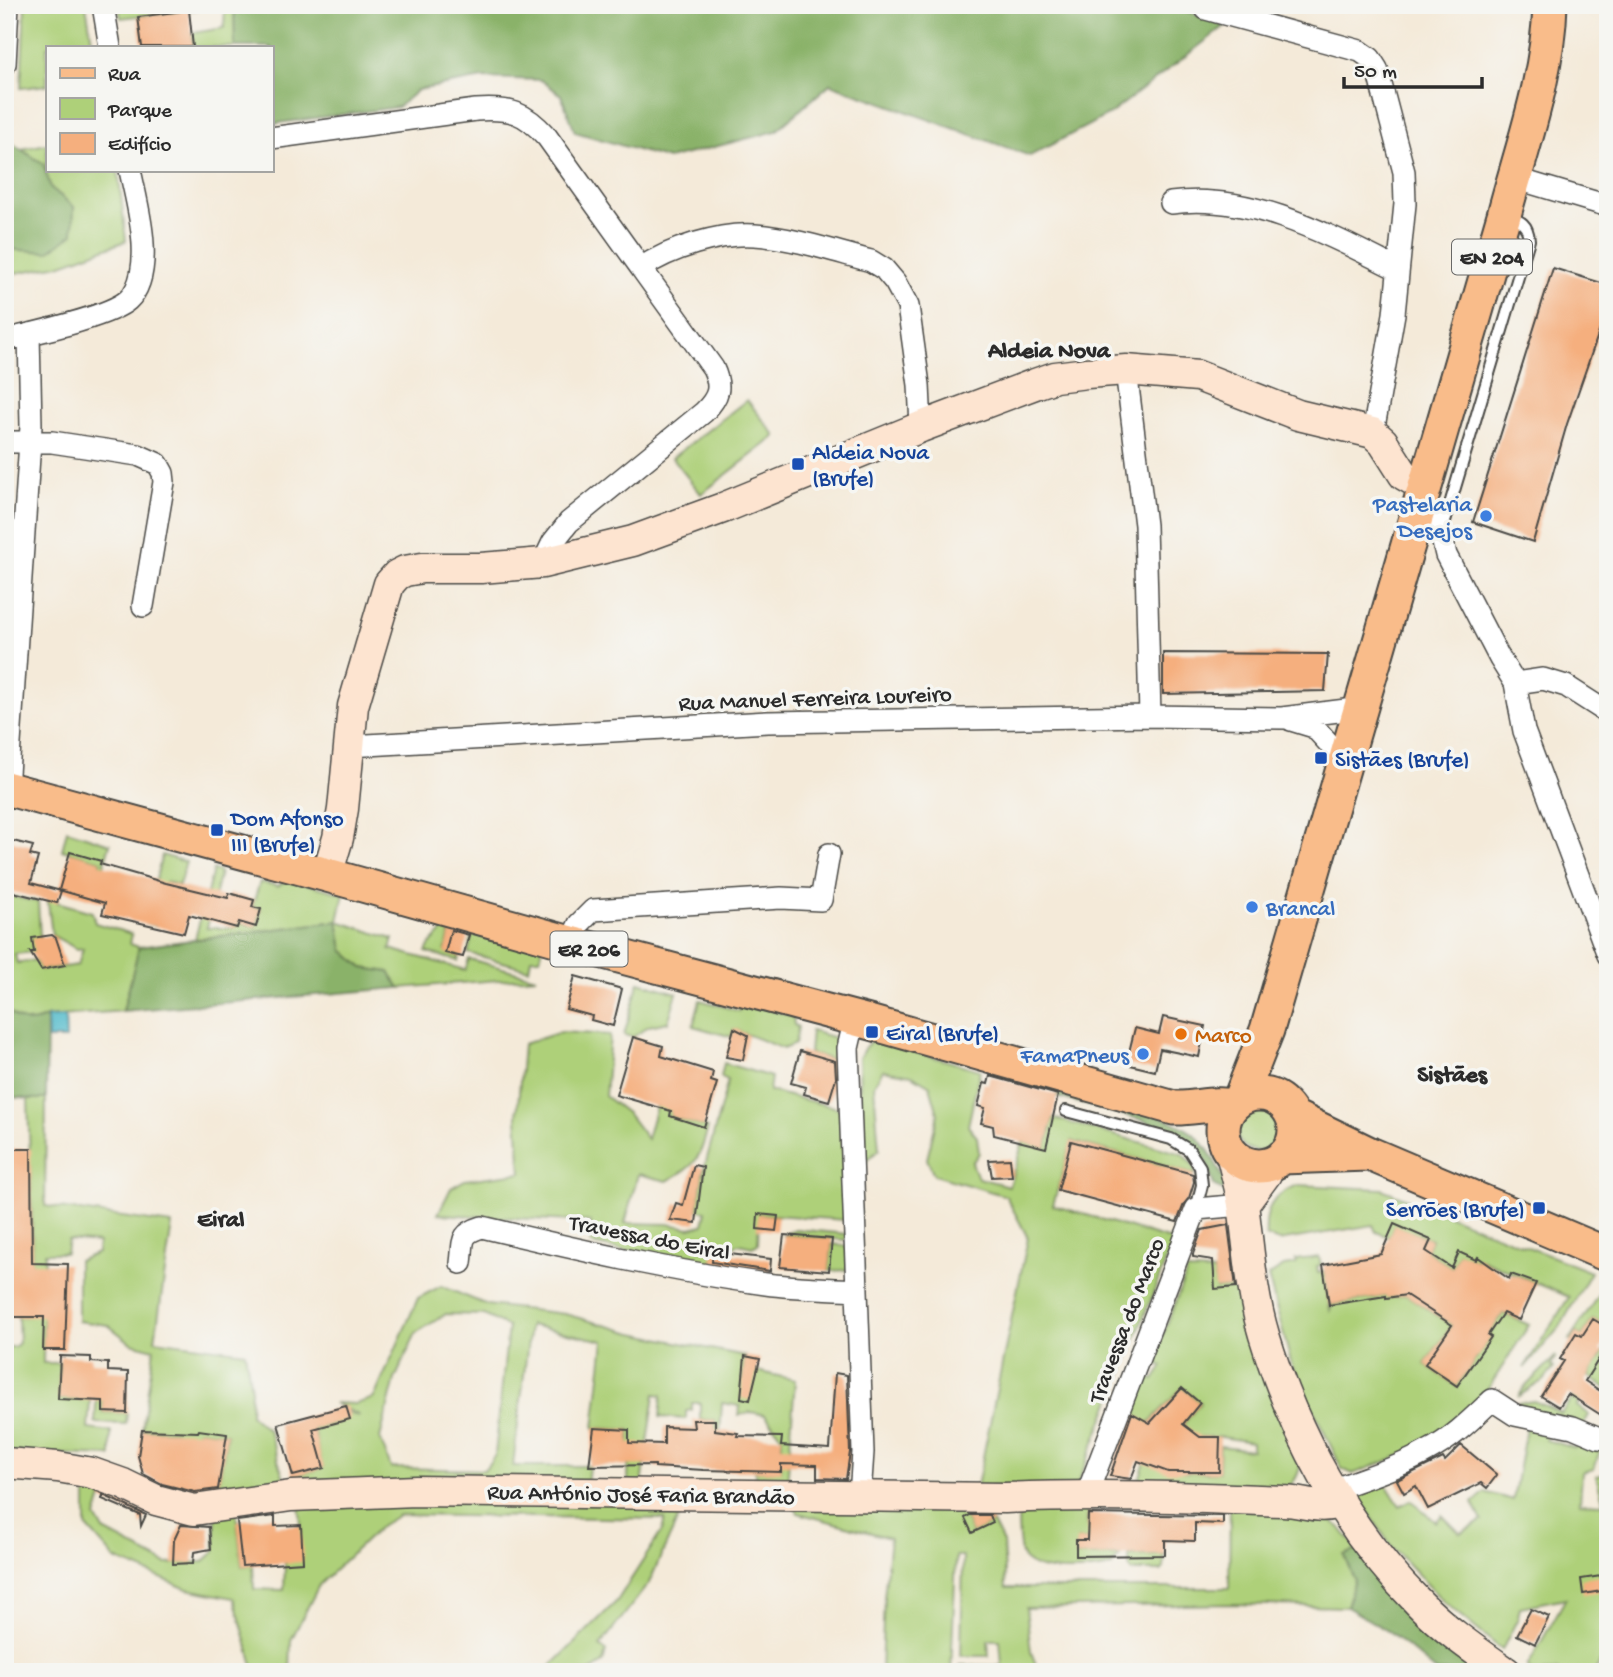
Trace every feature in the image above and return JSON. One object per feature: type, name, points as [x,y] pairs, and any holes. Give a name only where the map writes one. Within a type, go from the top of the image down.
[{"type":"main road","name":"EN 204","points":[[1228,1147],[1224,1123],[1236,1103],[1267,1030],[1504,215],[1537,95],[1550,5]]},
{"type":"main road","name":"ER 206","points":[[6,788],[327,874],[570,943],[855,1018],[1174,1108],[1236,1103]]},
{"type":"main road","name":"EN 204","points":[[1267,1030],[1274,1074],[1295,1133],[1293,1142],[1276,1161]]},
{"type":"main road","points":[[1236,1103],[1249,1095],[1268,1095],[1288,1110],[1370,1154],[1608,1255]]},
{"type":"main road","name":"ER 206","points":[[1174,1108],[1228,1147]]},
{"type":"main road","points":[[1228,1147],[1249,1164],[1370,1154]]},
{"type":"street","points":[[5,64],[8,5]]},
{"type":"street","points":[[103,5],[110,46]]},
{"type":"street","points":[[1206,9],[1360,51],[1370,58],[1377,69],[1404,173],[1405,204],[1394,314],[1373,433]]},
{"type":"street","points":[[273,138],[476,110],[500,108],[517,113],[533,122],[547,137],[713,368],[719,380],[719,394],[704,412],[569,522],[553,542],[542,563]]},
{"type":"street","points":[[5,340],[110,310],[129,299],[136,290],[143,262],[143,243],[130,172]]},
{"type":"street","points":[[1514,178],[1608,206]]},
{"type":"street","points":[[1171,203],[1189,200],[1219,202],[1284,218],[1324,232],[1397,269]]},
{"type":"street","points":[[641,268],[654,259],[689,246],[731,235],[751,234],[771,236],[871,261],[884,269],[895,282],[908,306],[919,385],[921,427]]},
{"type":"street","points":[[6,788],[30,442],[29,334]]},
{"type":"street","points":[[1126,370],[1145,525],[1150,716]]},
{"type":"street","points":[[327,874],[338,838],[353,706],[384,597],[389,584],[397,575],[422,568],[481,568],[542,563],[633,541],[1055,377],[1126,370],[1198,376],[1298,415],[1373,433],[1383,442],[1422,498],[1441,534],[1446,555],[1515,683],[1524,731],[1608,955]]},
{"type":"street","points":[[5,442],[52,442],[138,455],[158,464],[164,482],[143,606]]},
{"type":"street","points":[[1408,544],[1441,534]]},
{"type":"street","points":[[1515,683],[1544,679],[1566,687],[1608,713]]},
{"type":"street","name":"Rua Manuel Ferreira Loureiro","points":[[350,746],[768,722],[1150,716],[1282,718],[1362,708]]},
{"type":"street","name":"Rua Manuel Ferreira Loureiro","points":[[1282,718],[1314,726],[1345,761]]},
{"type":"street","points":[[570,943],[579,924],[593,910],[781,898],[821,900],[829,854]]},
{"type":"street","points":[[855,1018],[848,1048],[863,1452],[860,1496]]},
{"type":"street","points":[[1228,1147],[1243,1205],[1252,1282],[1264,1335],[1303,1436],[1332,1490],[1371,1547],[1420,1605],[1446,1628],[1506,1672]]},
{"type":"street","points":[[1196,1209],[1243,1205],[1276,1161]]},
{"type":"street","name":"Travessa do Marco","points":[[1087,1494],[1196,1209]]},
{"type":"street","name":"Travessa do Eiral","points":[[461,1263],[465,1235],[468,1231],[482,1227],[587,1252],[710,1275],[768,1284],[857,1290]]},
{"type":"street","points":[[1332,1490],[1386,1471],[1431,1450],[1492,1400],[1516,1415],[1573,1427],[1608,1439]]},
{"type":"street","name":"Rua António José Faria Brandão","points":[[5,1463],[92,1473],[156,1500],[194,1510],[291,1496],[416,1491],[690,1492],[1005,1498],[1087,1494],[1285,1500],[1302,1492],[1332,1490]]},
{"type":"lane","points":[[1441,534],[1529,240],[1529,230],[1522,221],[1504,215]]},
{"type":"lane","points":[[1066,1111],[1171,1139],[1189,1150],[1200,1167],[1202,1185],[1196,1209]]},
{"type":"green space","points":[[25,5],[86,5],[93,46],[46,46],[46,85],[21,88]]},
{"type":"green space","points":[[118,5],[234,5],[235,46],[193,46],[192,33],[224,28],[225,6],[121,18]]},
{"type":"green space","points":[[234,5],[1173,5],[1225,26],[1110,114],[1030,156],[830,84],[776,131],[668,159],[575,132],[561,95],[541,80],[483,78],[418,90],[398,107],[273,124],[273,46],[235,46]]},
{"type":"green space","points":[[10,142],[43,164],[51,188],[74,207],[73,234],[48,252],[5,249],[5,147]]},
{"type":"green space","points":[[46,144],[46,172],[118,172],[126,241],[59,265],[5,275],[5,249],[74,207],[51,188],[43,164],[21,149]]},
{"type":"green space","points":[[747,400],[776,436],[701,494],[672,458]]},
{"type":"green space","points":[[67,830],[110,844],[100,880],[96,879],[101,861],[62,850]]},
{"type":"green space","points":[[162,855],[186,862],[179,885],[166,882],[155,926],[145,923]]},
{"type":"green space","points":[[213,870],[220,872],[207,928],[237,928],[239,922],[256,927],[261,909],[252,907],[260,882],[278,886],[288,879],[344,894],[338,921],[195,939]]},
{"type":"green space","points":[[5,895],[38,902],[40,937],[34,952],[15,954],[17,963],[35,960],[41,970],[78,965],[83,948],[77,949],[52,935],[47,895],[57,902],[92,912],[95,923],[132,934],[130,944],[139,947],[123,1011],[47,1017],[34,1023],[19,1020],[5,1009]]},
{"type":"green space","points":[[338,921],[393,939],[390,949],[465,970],[469,959],[536,977],[400,988],[389,972],[363,968],[343,950]]},
{"type":"green space","points":[[338,921],[343,950],[363,968],[389,972],[400,988],[123,1011],[139,947]]},
{"type":"green space","points":[[449,921],[453,922],[445,952],[459,956],[458,961],[426,952]]},
{"type":"green space","points":[[474,928],[543,946],[540,958],[531,958],[529,969],[468,953]]},
{"type":"green space","points":[[639,982],[677,993],[668,1022],[649,1026],[633,1037],[624,1035]]},
{"type":"green space","points":[[700,1000],[739,1011],[741,1001],[793,1016],[794,1025],[798,1027],[795,1044],[783,1049],[734,1029],[732,1037],[693,1026]]},
{"type":"green space","points":[[5,1009],[15,1017],[30,1022],[47,1017],[46,1099],[5,1096]]},
{"type":"green space","points":[[811,1031],[840,1039],[840,1062],[809,1053]]},
{"type":"green space","points":[[561,1032],[610,1035],[605,1096],[628,1114],[647,1139],[658,1099],[674,1103],[670,1116],[708,1128],[699,1155],[685,1170],[667,1181],[638,1174],[625,1223],[668,1224],[690,1228],[703,1225],[706,1211],[698,1210],[702,1177],[728,1080],[721,1077],[724,1063],[771,1077],[769,1091],[842,1109],[845,1220],[759,1214],[758,1244],[752,1247],[739,1244],[714,1252],[711,1268],[591,1244],[591,1222],[438,1214],[451,1188],[465,1180],[521,1173],[517,1117],[523,1044]]},
{"type":"green space","points":[[872,1040],[980,1070],[968,1126],[977,1137],[979,1153],[972,1163],[978,1178],[1009,1186],[1023,1142],[1046,1147],[1053,1118],[1182,1154],[1193,1165],[1196,1175],[1072,1141],[1053,1205],[1174,1241],[1076,1488],[977,1486],[1028,1238],[1006,1196],[934,1175],[927,1159],[938,1114],[930,1086],[912,1075],[883,1070],[874,1085],[879,1150],[862,1164],[859,1058]]},
{"type":"green space","points":[[1059,1089],[1133,1108],[1186,1129],[1198,1138],[1207,1150],[1229,1190],[1221,1190],[1214,1185],[1206,1162],[1193,1146],[1178,1134],[1143,1120],[1057,1097]]},
{"type":"green space","points":[[28,1099],[46,1099],[45,1206],[172,1224],[155,1340],[245,1352],[251,1389],[250,1414],[269,1431],[287,1489],[216,1498],[227,1434],[199,1430],[197,1438],[173,1431],[142,1430],[154,1349],[131,1343],[108,1325],[78,1321],[78,1261],[97,1253],[98,1243],[68,1240],[66,1253],[45,1253],[43,1363],[59,1363],[59,1399],[83,1400],[84,1387],[91,1387],[88,1429],[111,1432],[111,1456],[5,1452],[5,1347],[14,1347],[19,1343],[18,1317],[31,1316],[32,1223]]},
{"type":"green space","points":[[1259,1103],[1276,1110],[1283,1127],[1276,1144],[1259,1151],[1242,1144],[1235,1127],[1242,1110]]},
{"type":"green space","points":[[1298,1185],[1382,1189],[1591,1272],[1560,1327],[1524,1368],[1569,1297],[1478,1258],[1476,1260],[1459,1253],[1452,1268],[1426,1251],[1431,1240],[1394,1225],[1389,1237],[1376,1232],[1373,1225],[1279,1241],[1266,1236],[1266,1218],[1272,1204],[1282,1193]]},
{"type":"green space","points":[[795,1229],[846,1234],[846,1240],[784,1235]]},
{"type":"green space","points":[[832,1244],[847,1246],[848,1270],[829,1271]]},
{"type":"green space","points":[[1319,1257],[1321,1265],[1317,1266],[1318,1273],[1324,1272],[1330,1310],[1332,1305],[1406,1295],[1452,1325],[1425,1364],[1457,1386],[1490,1338],[1488,1335],[1503,1313],[1529,1325],[1479,1403],[1420,1448],[1353,1474],[1342,1469],[1292,1366],[1268,1276],[1284,1266],[1296,1264],[1295,1260]]},
{"type":"green space","points":[[1187,1271],[1214,1272],[1216,1289],[1237,1287],[1252,1335],[1301,1463],[1295,1480],[1282,1491],[1136,1489],[1148,1452],[1185,1472],[1219,1472],[1220,1446],[1252,1450],[1252,1442],[1221,1437],[1192,1437],[1183,1425],[1200,1403],[1182,1388],[1148,1424],[1132,1413],[1116,1441],[1123,1417],[1145,1376],[1154,1380],[1163,1366],[1153,1362]]},
{"type":"green space","points":[[1608,1280],[1608,1328],[1593,1319],[1582,1336],[1576,1333],[1571,1341],[1569,1340]]},
{"type":"green space","points":[[441,1286],[487,1305],[565,1314],[633,1333],[745,1356],[743,1378],[757,1371],[795,1380],[787,1486],[755,1486],[755,1471],[781,1471],[782,1437],[765,1415],[751,1412],[739,1415],[740,1406],[722,1403],[720,1431],[715,1431],[715,1420],[700,1420],[700,1403],[692,1403],[692,1410],[686,1411],[686,1419],[660,1417],[662,1395],[655,1394],[642,1485],[628,1485],[629,1430],[594,1428],[604,1341],[530,1325],[513,1466],[589,1466],[587,1484],[300,1488],[293,1476],[323,1468],[313,1429],[335,1423],[332,1410],[360,1416],[334,1403],[356,1404],[374,1398],[418,1298]],"holes":[[[446,1314],[484,1315],[508,1327],[495,1455],[484,1470],[391,1468],[380,1438],[395,1379],[416,1333]]]},
{"type":"green space","points":[[1608,1345],[1608,1389],[1588,1376]]},
{"type":"green space","points":[[1556,1356],[1551,1365],[1554,1368],[1545,1379],[1518,1397],[1524,1388]]},
{"type":"green space","points":[[97,1387],[104,1388],[103,1412],[127,1413],[126,1424],[95,1423]]},
{"type":"green space","points":[[1574,1396],[1580,1401],[1577,1406],[1589,1415],[1582,1427],[1524,1412],[1518,1403],[1535,1401],[1561,1413]]},
{"type":"green space","points":[[1527,1423],[1549,1427],[1546,1440],[1575,1448],[1579,1435],[1601,1446],[1594,1469],[1582,1472],[1580,1503],[1604,1504],[1596,1476],[1608,1474],[1608,1661],[1600,1662],[1594,1672],[1533,1672],[1527,1667],[1566,1598],[1520,1607],[1518,1618],[1502,1650],[1443,1601],[1391,1546],[1359,1498],[1363,1488],[1382,1478],[1400,1506],[1411,1500],[1436,1522],[1442,1515],[1460,1533],[1482,1521],[1473,1503],[1485,1492],[1513,1500]]},
{"type":"green space","points":[[86,1482],[106,1485],[96,1517],[104,1531],[166,1564],[203,1562],[215,1551],[216,1514],[236,1511],[242,1566],[253,1565],[254,1589],[284,1590],[285,1563],[301,1525],[299,1502],[686,1501],[649,1583],[600,1646],[606,1651],[603,1663],[589,1672],[545,1672],[617,1601],[662,1531],[665,1519],[399,1515],[382,1525],[319,1585],[291,1640],[290,1672],[255,1672],[234,1598],[187,1589],[115,1559],[86,1526]]},
{"type":"green space","points":[[793,1504],[986,1507],[965,1518],[972,1533],[993,1523],[1003,1543],[1006,1588],[1229,1588],[1230,1508],[1322,1515],[1340,1527],[1358,1550],[1344,1555],[1354,1579],[1347,1607],[1231,1604],[1026,1608],[1031,1652],[1039,1672],[960,1672],[960,1665],[1002,1666],[1000,1640],[988,1640],[989,1656],[961,1656],[963,1556],[956,1556],[951,1672],[881,1672],[890,1538],[798,1513]]},
{"type":"green space","points":[[1022,1506],[1088,1506],[1087,1525],[1120,1526],[1119,1540],[1077,1540],[1076,1556],[1120,1556],[1111,1567],[1081,1571],[1057,1571],[1029,1563],[1022,1555],[1020,1545],[1018,1522]]},
{"type":"green space","points":[[1358,1550],[1484,1672],[1437,1672],[1391,1633],[1347,1607],[1354,1579],[1344,1555]]},
{"type":"green space","points":[[1165,1555],[1164,1568],[1161,1571],[1132,1571],[1129,1567],[1129,1556]]},
{"type":"water","points":[[65,1016],[66,1039],[48,1039],[47,1017]]},
{"type":"building","points":[[189,10],[193,46],[142,46],[138,17]]},
{"type":"building","points":[[1553,268],[1608,285],[1608,306],[1567,424],[1533,542],[1473,522]]},
{"type":"building","points":[[1163,653],[1328,654],[1325,691],[1163,694]]},
{"type":"building","points":[[5,839],[33,846],[30,855],[38,857],[31,883],[61,891],[57,903],[5,890]]},
{"type":"building","points":[[70,852],[101,861],[100,864],[166,883],[228,898],[229,893],[254,900],[252,907],[261,909],[256,927],[239,922],[237,928],[189,915],[184,933],[102,914],[105,903],[59,890]]},
{"type":"building","points":[[451,930],[469,935],[463,957],[445,953]]},
{"type":"building","points":[[52,935],[56,938],[65,965],[41,970],[30,952],[34,952],[32,938]]},
{"type":"building","points":[[575,976],[622,989],[613,1026],[591,1020],[592,1016],[566,1009]]},
{"type":"building","points":[[1163,1017],[1205,1026],[1199,1057],[1160,1049],[1155,1071],[1126,1064],[1135,1028],[1159,1034]]},
{"type":"building","points":[[734,1028],[748,1035],[743,1060],[726,1057]]},
{"type":"building","points":[[633,1037],[663,1046],[661,1056],[713,1072],[711,1081],[717,1083],[704,1127],[670,1116],[671,1111],[616,1095]]},
{"type":"building","points":[[800,1051],[835,1061],[836,1078],[829,1101],[804,1094],[806,1087],[791,1083]]},
{"type":"building","points":[[990,1076],[1058,1095],[1046,1148],[994,1135],[993,1126],[981,1123],[985,1108],[978,1106],[984,1083],[988,1084]]},
{"type":"building","points":[[1071,1141],[1193,1174],[1194,1182],[1189,1198],[1177,1222],[1058,1190]]},
{"type":"building","points":[[5,1149],[31,1149],[32,1263],[68,1264],[65,1350],[43,1350],[44,1317],[5,1317]]},
{"type":"building","points":[[1010,1159],[1012,1176],[992,1177],[989,1160]]},
{"type":"building","points":[[694,1165],[703,1167],[696,1223],[670,1220],[676,1203],[683,1205]]},
{"type":"building","points":[[758,1214],[778,1216],[776,1231],[757,1229]]},
{"type":"building","points":[[1394,1224],[1431,1240],[1426,1251],[1452,1268],[1459,1252],[1476,1260],[1478,1257],[1509,1279],[1511,1274],[1536,1283],[1519,1320],[1503,1313],[1488,1335],[1491,1337],[1457,1386],[1425,1364],[1452,1325],[1406,1295],[1329,1305],[1323,1265],[1381,1254]]},
{"type":"building","points":[[1228,1225],[1236,1287],[1215,1289],[1213,1260],[1193,1257],[1193,1254],[1202,1230]]},
{"type":"building","points":[[784,1235],[832,1239],[829,1271],[780,1267]]},
{"type":"building","points":[[713,1252],[771,1259],[770,1271],[712,1262]]},
{"type":"building","points":[[1593,1319],[1608,1328],[1608,1336],[1600,1350],[1603,1352],[1585,1381],[1608,1396],[1608,1406],[1601,1415],[1568,1394],[1559,1407],[1541,1396],[1564,1361],[1560,1359],[1576,1333],[1582,1336]]},
{"type":"building","points":[[60,1356],[91,1357],[91,1362],[108,1363],[108,1371],[128,1372],[127,1413],[103,1412],[103,1401],[58,1399]]},
{"type":"building","points":[[745,1356],[760,1359],[750,1400],[741,1398]]},
{"type":"building","points":[[835,1373],[847,1375],[850,1452],[846,1479],[817,1478],[817,1465],[781,1464],[781,1472],[704,1470],[655,1465],[589,1466],[594,1428],[629,1430],[629,1443],[664,1444],[664,1427],[694,1428],[693,1420],[715,1420],[715,1430],[738,1433],[737,1436],[782,1437],[781,1446],[830,1449]]},
{"type":"building","points":[[1182,1388],[1200,1403],[1183,1424],[1200,1437],[1220,1437],[1219,1472],[1168,1472],[1138,1461],[1131,1479],[1110,1476],[1132,1413],[1150,1423]]},
{"type":"building","points":[[346,1406],[350,1419],[313,1429],[324,1468],[293,1476],[278,1424]]},
{"type":"building","points":[[142,1430],[199,1430],[227,1434],[218,1489],[195,1492],[162,1484],[143,1474],[138,1456]]},
{"type":"building","points":[[1461,1445],[1497,1475],[1487,1488],[1481,1483],[1428,1509],[1416,1486],[1404,1493],[1397,1480],[1443,1458],[1445,1461]]},
{"type":"building","points":[[103,1495],[146,1515],[141,1526],[140,1515],[102,1499]]},
{"type":"building","points":[[1088,1514],[1223,1516],[1223,1524],[1195,1523],[1195,1541],[1165,1540],[1165,1555],[1076,1556],[1076,1540],[1087,1540]]},
{"type":"building","points":[[970,1515],[990,1515],[993,1523],[972,1533],[965,1518]]},
{"type":"building","points":[[275,1516],[275,1526],[301,1525],[303,1562],[242,1566],[237,1521]]},
{"type":"building","points":[[181,1525],[209,1527],[211,1549],[194,1552],[193,1563],[173,1564],[174,1540]]},
{"type":"building","points":[[1608,1575],[1608,1590],[1583,1594],[1581,1579]]},
{"type":"building","points":[[1531,1609],[1549,1617],[1535,1644],[1517,1635]]},
{"type":"place","name":"Aldeia Nova (Brufe)","points":[[798,464]]},
{"type":"place","name":"Pastelaria Desejos","points":[[1486,516]]},
{"type":"place","name":"Sistães (Brufe)","points":[[1321,758]]},
{"type":"place","name":"Dom Afonso III (Brufe)","points":[[217,830]]},
{"type":"place","name":"Brancal","points":[[1252,907]]},
{"type":"place","name":"Eiral (Brufe)","points":[[872,1032]]},
{"type":"place","name":"Marco","points":[[1181,1034]]},
{"type":"place","name":"FamaPneus","points":[[1143,1054]]},
{"type":"place","name":"Serrões (Brufe)","points":[[1539,1208]]},
{"type":"district","name":"Aldeia Nova","points":[[1049,349]]},
{"type":"district","name":"Sistães","points":[[1452,1073]]},
{"type":"district","name":"Eiral","points":[[221,1218]]}]
